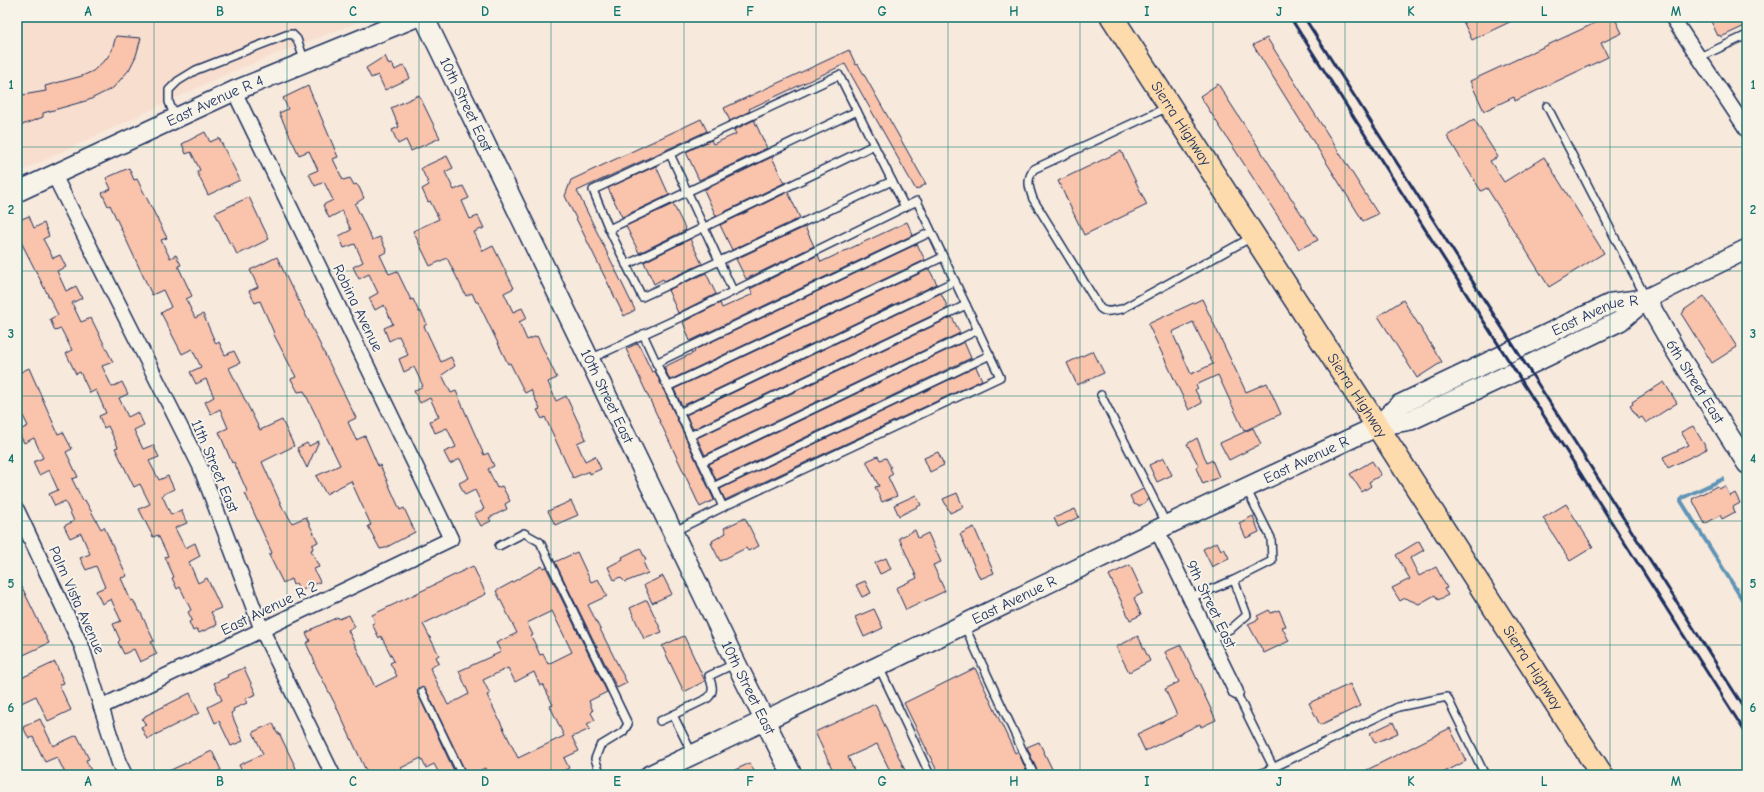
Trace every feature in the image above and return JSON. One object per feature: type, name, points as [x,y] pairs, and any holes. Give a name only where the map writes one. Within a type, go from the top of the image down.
[{"type":"highway","name":"Sierra Highway","points":[[1112,17],[1378,426],[1602,775]]},
{"type":"main road","name":"East Avenue R 4","points":[[17,192],[234,91],[416,17]]},
{"type":"main road","name":"10th Street East","points":[[424,17],[672,532],[792,775]]},
{"type":"main road","name":"East Avenue R","points":[[650,775],[766,721],[1162,528],[1378,426],[1399,404],[1612,303],[1646,298],[1747,250]]},
{"type":"main road","name":"6th Street East","points":[[1646,298],[1674,348],[1747,464]]},
{"type":"street","points":[[1678,19],[1698,58],[1747,130]]},
{"type":"street","name":"Robina Avenue","points":[[234,91],[451,539]]},
{"type":"street","name":"11th Street East","points":[[54,175],[200,466],[262,630],[333,775]]},
{"type":"street","name":"Palm Vista Avenue","points":[[17,510],[82,647],[119,763],[126,775]]},
{"type":"street","name":"9th Street East","points":[[1162,528],[1190,598],[1236,692]]},
{"type":"street","name":"East Avenue R 2","points":[[101,707],[451,539]]},
{"type":"lane","points":[[175,118],[169,102],[169,90],[196,70],[292,34],[296,38],[305,62]]},
{"type":"lane","points":[[1698,58],[1747,34]]},
{"type":"lane","points":[[892,181],[642,297],[626,265],[593,190],[839,75],[892,181],[904,207]]},
{"type":"lane","points":[[1546,106],[1646,298]]},
{"type":"lane","points":[[1170,107],[1034,169],[1030,174],[1028,183],[1033,199],[1100,308],[1103,311],[1122,309],[1253,236]]},
{"type":"lane","points":[[610,228],[857,111]]},
{"type":"lane","points":[[626,265],[874,145]]},
{"type":"lane","points":[[670,154],[733,291]]},
{"type":"lane","points":[[589,359],[733,291],[917,201],[1000,377],[672,532]]},
{"type":"lane","points":[[656,363],[931,232]]},
{"type":"lane","points":[[667,387],[943,257]]},
{"type":"lane","points":[[679,413],[955,281]]},
{"type":"lane","points":[[690,436],[966,305]]},
{"type":"lane","points":[[702,462],[978,330]]},
{"type":"lane","points":[[643,334],[723,508]]},
{"type":"lane","points":[[713,487],[990,355]]},
{"type":"lane","points":[[1101,395],[1162,528]]},
{"type":"lane","points":[[1190,598],[1234,580],[1272,561],[1271,538],[1246,488]]},
{"type":"lane","points":[[499,546],[524,534],[540,542],[628,724],[623,732],[600,746],[594,759],[601,775]]},
{"type":"lane","points":[[1210,639],[1232,628],[1247,615],[1234,580]]},
{"type":"lane","points":[[964,625],[1034,775]]},
{"type":"lane","points":[[660,721],[708,698],[712,694],[713,688],[709,676],[736,663]]},
{"type":"lane","points":[[879,666],[930,775]]},
{"type":"lane","points":[[422,692],[462,775]]},
{"type":"lane","points":[[1236,692],[1277,775]]},
{"type":"lane","points":[[1258,775],[1398,708],[1447,697],[1485,775]]},
{"type":"lane","points":[[673,715],[693,755]]},
{"type":"shaded area","points":[[17,17],[371,17],[233,71],[17,173]]},
{"type":"building","points":[[1461,17],[1520,17],[1472,40]]},
{"type":"building","points":[[1608,17],[1614,17],[1622,33],[1601,43],[1608,57],[1515,101],[1514,97],[1484,111],[1470,81]]},
{"type":"building","points":[[1709,17],[1745,17],[1747,25],[1721,37],[1720,35],[1718,36]]},
{"type":"building","points":[[116,36],[141,38],[136,56],[129,70],[113,88],[89,100],[43,113],[43,117],[17,127],[17,96],[46,91],[45,86],[82,76],[93,71],[107,58],[112,50]]},
{"type":"building","points":[[1267,38],[1378,214],[1363,221],[1253,45]]},
{"type":"building","points":[[849,50],[856,65],[858,64],[926,184],[916,190],[845,64],[749,109],[750,111],[730,121],[724,108]]},
{"type":"building","points":[[385,56],[389,65],[392,63],[395,70],[404,65],[410,78],[385,90],[378,75],[371,78],[366,68]]},
{"type":"building","points":[[1218,84],[1318,240],[1299,249],[1200,96]]},
{"type":"building","points":[[308,86],[338,157],[333,159],[343,180],[350,178],[354,185],[356,184],[359,187],[364,198],[355,204],[372,240],[380,237],[387,252],[380,255],[389,274],[397,271],[411,300],[413,299],[427,324],[424,326],[441,362],[451,357],[455,366],[442,375],[451,393],[456,391],[484,455],[488,453],[494,466],[488,469],[497,488],[502,486],[510,501],[505,504],[507,509],[489,518],[491,521],[481,526],[474,514],[484,509],[475,490],[465,495],[459,483],[469,478],[460,459],[450,464],[444,452],[456,447],[447,428],[435,433],[430,421],[439,417],[430,398],[420,403],[414,391],[423,386],[414,367],[404,372],[399,359],[408,355],[399,336],[389,341],[384,328],[393,324],[384,305],[375,310],[369,298],[378,293],[369,274],[359,279],[353,267],[363,262],[355,244],[344,248],[339,236],[351,230],[342,211],[329,218],[323,205],[333,200],[324,182],[315,186],[309,174],[318,170],[309,151],[299,155],[279,113],[288,109],[283,98]]},
{"type":"building","points":[[419,95],[440,138],[411,151],[406,140],[398,144],[392,130],[399,127],[391,108]]},
{"type":"building","points":[[701,119],[707,131],[577,191],[635,310],[624,316],[565,196],[571,180]]},
{"type":"building","points":[[1474,119],[1498,157],[1490,161],[1504,182],[1544,157],[1604,253],[1549,287],[1487,188],[1481,191],[1447,136]]},
{"type":"building","points":[[754,120],[767,148],[699,180],[686,152],[711,140],[713,144],[736,134],[734,130]]},
{"type":"building","points":[[205,132],[210,142],[219,138],[240,180],[208,195],[197,172],[200,170],[191,152],[186,154],[182,144]]},
{"type":"building","points":[[1121,151],[1147,205],[1084,235],[1058,181]]},
{"type":"building","points":[[447,156],[453,168],[445,172],[454,190],[463,186],[469,198],[462,201],[470,219],[478,216],[484,228],[474,232],[483,251],[493,246],[514,288],[504,293],[513,312],[522,308],[527,318],[519,322],[527,340],[537,336],[557,378],[548,382],[556,401],[566,396],[586,439],[577,443],[585,461],[595,456],[601,469],[590,474],[589,471],[573,478],[545,417],[542,419],[537,410],[540,409],[531,390],[525,393],[510,363],[508,364],[478,302],[476,302],[472,293],[466,296],[447,258],[430,266],[413,231],[439,219],[422,189],[429,185],[421,168]]},
{"type":"building","points":[[772,157],[784,183],[716,216],[704,190]]},
{"type":"building","points":[[656,166],[669,195],[622,217],[608,188]]},
{"type":"building","points":[[129,168],[134,180],[137,179],[167,238],[161,240],[170,258],[176,255],[181,265],[178,266],[192,296],[186,299],[195,318],[203,314],[216,344],[219,342],[225,355],[234,351],[240,363],[229,368],[260,430],[282,420],[294,446],[262,462],[284,511],[285,510],[292,523],[306,517],[318,542],[312,545],[313,549],[311,550],[319,567],[314,569],[320,582],[300,591],[296,583],[293,585],[291,579],[283,583],[269,555],[272,553],[245,493],[247,491],[234,462],[232,463],[219,432],[228,428],[220,409],[211,414],[205,402],[214,397],[206,379],[196,384],[190,372],[201,367],[192,349],[182,354],[161,313],[171,307],[163,290],[152,295],[110,205],[108,206],[102,193],[111,189],[106,178]]},
{"type":"building","points":[[788,192],[800,218],[732,250],[720,225]]},
{"type":"building","points":[[249,197],[269,239],[237,255],[215,213]]},
{"type":"building","points":[[673,204],[686,230],[639,253],[626,226]]},
{"type":"building","points":[[29,216],[34,228],[44,223],[49,236],[43,239],[53,258],[60,255],[66,267],[57,271],[66,291],[76,286],[82,298],[72,303],[81,322],[91,318],[113,362],[102,366],[112,387],[122,382],[128,394],[119,398],[128,417],[138,412],[144,425],[134,430],[143,449],[153,445],[159,457],[149,461],[159,480],[168,476],[174,489],[162,495],[171,515],[181,510],[187,523],[175,528],[185,548],[195,543],[200,556],[189,562],[198,583],[207,578],[221,608],[211,612],[217,625],[199,633],[197,629],[193,631],[189,622],[192,620],[188,612],[191,610],[180,587],[177,589],[172,578],[174,577],[165,557],[168,556],[158,535],[153,537],[139,509],[150,504],[140,484],[134,487],[115,448],[118,447],[108,426],[104,428],[99,416],[106,413],[96,390],[90,393],[80,372],[76,374],[66,353],[72,350],[61,329],[55,331],[50,319],[58,315],[17,234],[17,221]]},
{"type":"building","points":[[907,222],[913,235],[690,341],[683,322],[720,303],[722,308],[753,294],[750,289],[818,255],[821,262]]},
{"type":"building","points":[[805,227],[814,246],[746,279],[736,259]]},
{"type":"building","points":[[690,239],[702,264],[654,284],[644,262]]},
{"type":"building","points":[[917,244],[925,260],[670,380],[664,367],[695,352],[694,350]]},
{"type":"building","points":[[277,257],[356,418],[348,422],[356,440],[365,436],[400,510],[404,508],[415,532],[385,548],[380,549],[368,526],[371,525],[351,481],[326,494],[316,476],[340,465],[304,391],[298,392],[291,379],[296,377],[273,333],[260,301],[255,303],[249,291],[258,287],[250,270]]},
{"type":"building","points":[[929,269],[937,284],[682,406],[674,389]]},
{"type":"building","points":[[706,273],[716,294],[678,313],[668,290]]},
{"type":"building","points":[[941,293],[948,308],[693,429],[686,415]]},
{"type":"building","points":[[1704,296],[1737,347],[1712,363],[1682,315],[1684,310]]},
{"type":"building","points":[[1202,299],[1246,392],[1267,383],[1281,414],[1244,431],[1218,375],[1196,385],[1198,388],[1195,390],[1202,403],[1189,410],[1148,324]],"holes":[[[1193,322],[1213,364],[1191,374],[1172,332]]]},
{"type":"building","points":[[1403,300],[1442,362],[1417,378],[1378,316]]},
{"type":"building","points":[[952,317],[960,333],[705,455],[697,438]]},
{"type":"building","points":[[964,342],[971,358],[716,480],[709,464]]},
{"type":"building","points":[[638,343],[652,372],[655,371],[714,500],[700,507],[626,349]]},
{"type":"building","points":[[1093,351],[1104,373],[1077,385],[1067,363]]},
{"type":"building","points":[[976,367],[982,380],[725,500],[720,489]]},
{"type":"building","points":[[29,368],[58,434],[63,432],[72,449],[66,452],[78,477],[72,479],[83,501],[85,500],[101,529],[104,527],[127,576],[121,578],[131,601],[133,600],[140,611],[154,641],[151,642],[157,654],[140,662],[134,649],[124,654],[118,642],[120,640],[113,624],[121,621],[111,599],[102,604],[96,591],[105,587],[96,566],[86,570],[80,558],[90,554],[81,533],[70,538],[64,526],[74,521],[65,501],[55,506],[49,494],[58,490],[49,470],[39,475],[33,462],[43,458],[34,438],[24,443],[18,431],[28,426],[17,404],[17,374]]},
{"type":"building","points":[[1664,382],[1677,403],[1646,423],[1642,417],[1638,419],[1630,406],[1633,404],[1632,402]]},
{"type":"building","points":[[1693,426],[1707,449],[1668,468],[1663,457],[1689,445],[1681,432]]},
{"type":"building","points":[[1253,428],[1261,444],[1229,460],[1220,443]]},
{"type":"building","points":[[1197,438],[1207,463],[1212,460],[1219,477],[1203,484],[1196,468],[1199,466],[1187,444]]},
{"type":"building","points":[[319,441],[307,468],[297,448],[307,443],[309,446]]},
{"type":"building","points":[[938,452],[944,465],[930,472],[924,458]]},
{"type":"building","points":[[878,456],[880,460],[886,458],[891,468],[893,474],[888,477],[897,496],[882,502],[875,487],[879,486],[867,463],[867,461]]},
{"type":"building","points":[[1164,458],[1172,475],[1157,482],[1149,465]]},
{"type":"building","points":[[1372,461],[1381,475],[1369,482],[1371,486],[1362,492],[1350,474]]},
{"type":"building","points":[[1717,486],[1719,489],[1725,486],[1730,496],[1735,493],[1740,503],[1733,507],[1735,512],[1722,519],[1720,515],[1705,524],[1692,499]]},
{"type":"building","points":[[1143,489],[1148,498],[1146,502],[1139,506],[1134,504],[1130,496]]},
{"type":"building","points":[[957,493],[963,507],[950,513],[943,499]]},
{"type":"building","points":[[916,495],[921,505],[899,516],[894,505]]},
{"type":"building","points":[[571,501],[578,515],[555,525],[548,511]]},
{"type":"building","points":[[1566,504],[1593,547],[1570,561],[1543,518]]},
{"type":"building","points":[[1075,509],[1079,517],[1058,527],[1054,518]]},
{"type":"building","points":[[1253,516],[1259,532],[1246,538],[1239,523]]},
{"type":"building","points":[[745,518],[759,546],[748,551],[746,548],[720,561],[711,543],[713,543],[712,541],[726,533],[724,528]]},
{"type":"building","points":[[974,527],[994,573],[980,579],[960,534]]},
{"type":"building","points":[[915,530],[918,538],[928,533],[941,562],[933,565],[945,591],[906,610],[896,588],[917,578],[899,538]]},
{"type":"building","points":[[1419,541],[1424,550],[1410,558],[1419,576],[1436,567],[1447,588],[1444,589],[1448,595],[1438,600],[1435,595],[1419,604],[1405,598],[1400,601],[1392,588],[1410,579],[1396,555]]},
{"type":"building","points":[[1217,542],[1221,550],[1224,548],[1229,558],[1212,567],[1203,549]]},
{"type":"building","points":[[640,548],[646,560],[643,562],[648,573],[625,582],[620,577],[614,580],[608,567],[623,559],[622,557]]},
{"type":"building","points":[[577,552],[591,582],[598,579],[607,596],[588,605],[627,683],[617,688],[555,562]]},
{"type":"building","points":[[886,558],[891,569],[880,574],[875,563]]},
{"type":"building","points":[[1130,565],[1143,593],[1134,598],[1141,615],[1130,620],[1109,575]]},
{"type":"building","points":[[473,566],[486,594],[423,624],[439,655],[436,657],[439,663],[430,668],[448,705],[469,694],[459,671],[501,652],[496,643],[517,633],[496,591],[542,566],[543,568],[546,567],[607,692],[589,701],[593,711],[591,713],[595,720],[587,724],[590,729],[572,737],[579,751],[564,758],[569,768],[555,775],[489,775],[485,768],[471,775],[467,775],[426,690],[420,687],[418,694],[456,775],[440,775],[434,764],[426,768],[421,758],[401,768],[404,775],[368,775],[314,663],[315,662],[306,643],[310,641],[306,633],[338,617],[339,619],[349,615],[355,627],[348,630],[375,687],[397,676],[390,663],[394,661],[381,636],[379,638],[372,624],[375,622],[372,615]],"holes":[[[552,611],[572,652],[548,664],[543,654],[540,655],[527,623]],[[508,668],[515,682],[534,672],[540,686],[543,684],[553,705],[550,706],[564,736],[518,758],[487,695],[490,694],[483,680]]]},
{"type":"building","points":[[663,576],[672,594],[652,603],[644,585]]},
{"type":"building","points":[[17,577],[49,643],[17,658]]},
{"type":"building","points":[[865,581],[871,593],[862,597],[856,585]]},
{"type":"building","points":[[647,600],[662,632],[644,639],[630,608]]},
{"type":"building","points":[[874,609],[883,628],[864,637],[855,617]]},
{"type":"building","points":[[1269,610],[1271,613],[1279,610],[1286,626],[1282,627],[1289,641],[1264,653],[1248,624],[1259,619],[1257,616]]},
{"type":"building","points":[[684,636],[705,681],[684,692],[662,646]]},
{"type":"building","points":[[1138,636],[1150,661],[1129,672],[1116,647]]},
{"type":"building","points":[[1181,645],[1216,720],[1201,727],[1200,724],[1145,751],[1137,734],[1177,715],[1165,689],[1179,682],[1165,652]]},
{"type":"building","points":[[55,662],[64,683],[59,685],[71,710],[48,721],[36,696],[17,705],[17,680]]},
{"type":"building","points":[[244,668],[256,694],[245,699],[247,703],[233,709],[234,711],[231,713],[243,741],[231,746],[219,721],[215,723],[208,707],[222,700],[214,683],[228,677],[227,675]]},
{"type":"building","points":[[975,668],[1015,753],[1018,751],[1028,775],[939,775],[904,703]]},
{"type":"building","points":[[1350,684],[1360,706],[1320,725],[1309,703]]},
{"type":"building","points":[[190,693],[199,713],[147,739],[141,727],[146,725],[142,719],[145,716]]},
{"type":"building","points":[[875,704],[907,775],[892,775],[877,744],[848,757],[856,775],[835,775],[815,732]]},
{"type":"building","points":[[40,719],[53,746],[77,735],[89,759],[86,760],[93,775],[66,775],[57,757],[45,762],[33,737],[29,739],[23,727]]},
{"type":"building","points":[[1393,722],[1398,733],[1375,743],[1370,733]]},
{"type":"building","points":[[273,723],[296,768],[290,772],[291,775],[244,775],[239,765],[263,754],[253,732]]},
{"type":"building","points":[[1450,728],[1466,761],[1439,775],[1357,775]]},
{"type":"building","points":[[1039,742],[1055,775],[1039,775],[1027,747]]},
{"type":"building","points":[[212,751],[221,770],[209,775],[160,775]]},
{"type":"building","points":[[750,763],[756,775],[724,775]]},
{"type":"waterway","points":[[1723,479],[1682,498],[1681,501],[1747,607]]},
{"type":"railway","points":[[1290,17],[1747,735]]},
{"type":"railway","points":[[1304,17],[1747,712]]}]
